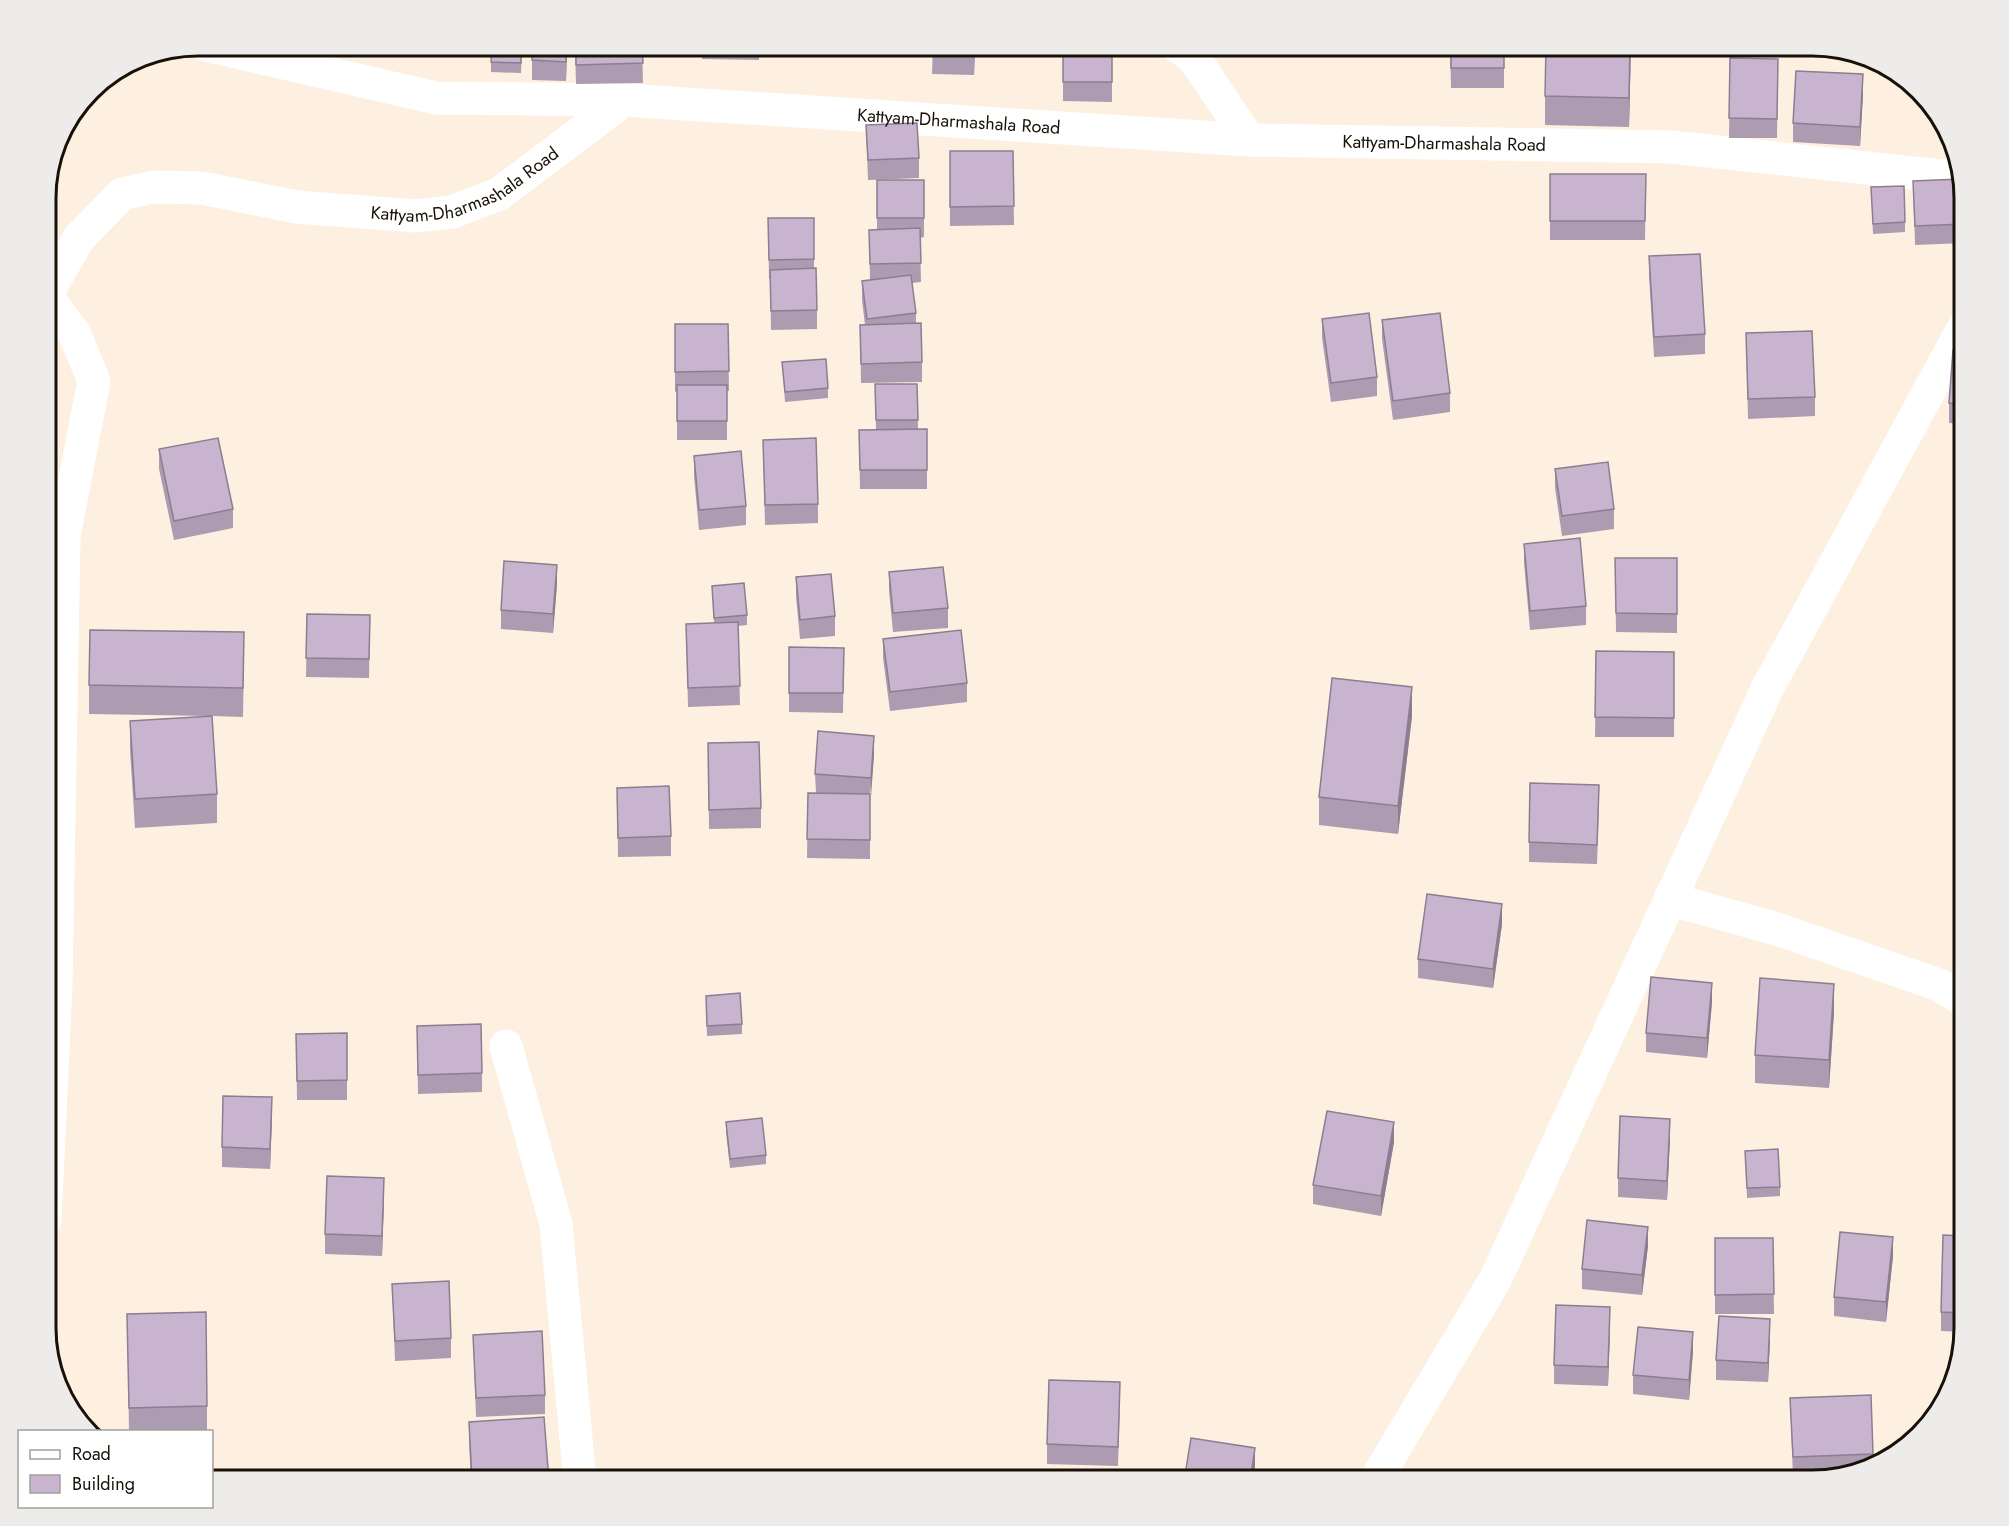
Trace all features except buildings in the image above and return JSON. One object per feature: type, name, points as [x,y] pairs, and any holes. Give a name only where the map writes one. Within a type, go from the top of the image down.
[{"type":"street","points":[[254,56],[436,98],[624,100]]},
{"type":"street","points":[[1191,56],[1249,140]]},
{"type":"street","name":"Kattyam-Dharmashala Road","points":[[56,278],[79,238],[122,194],[154,187],[202,188],[297,207],[415,216],[452,212],[499,194],[624,100],[1249,140],[1671,147],[1952,177]]},
{"type":"street","points":[[56,309],[74,333],[94,381],[64,536],[56,984]]},
{"type":"street","points":[[1382,1470],[1495,1280],[1768,687],[1954,345]]},
{"type":"street","points":[[1670,899],[1780,930],[1939,985],[1954,994]]},
{"type":"street","points":[[506,1046],[556,1224],[579,1470]]}]
